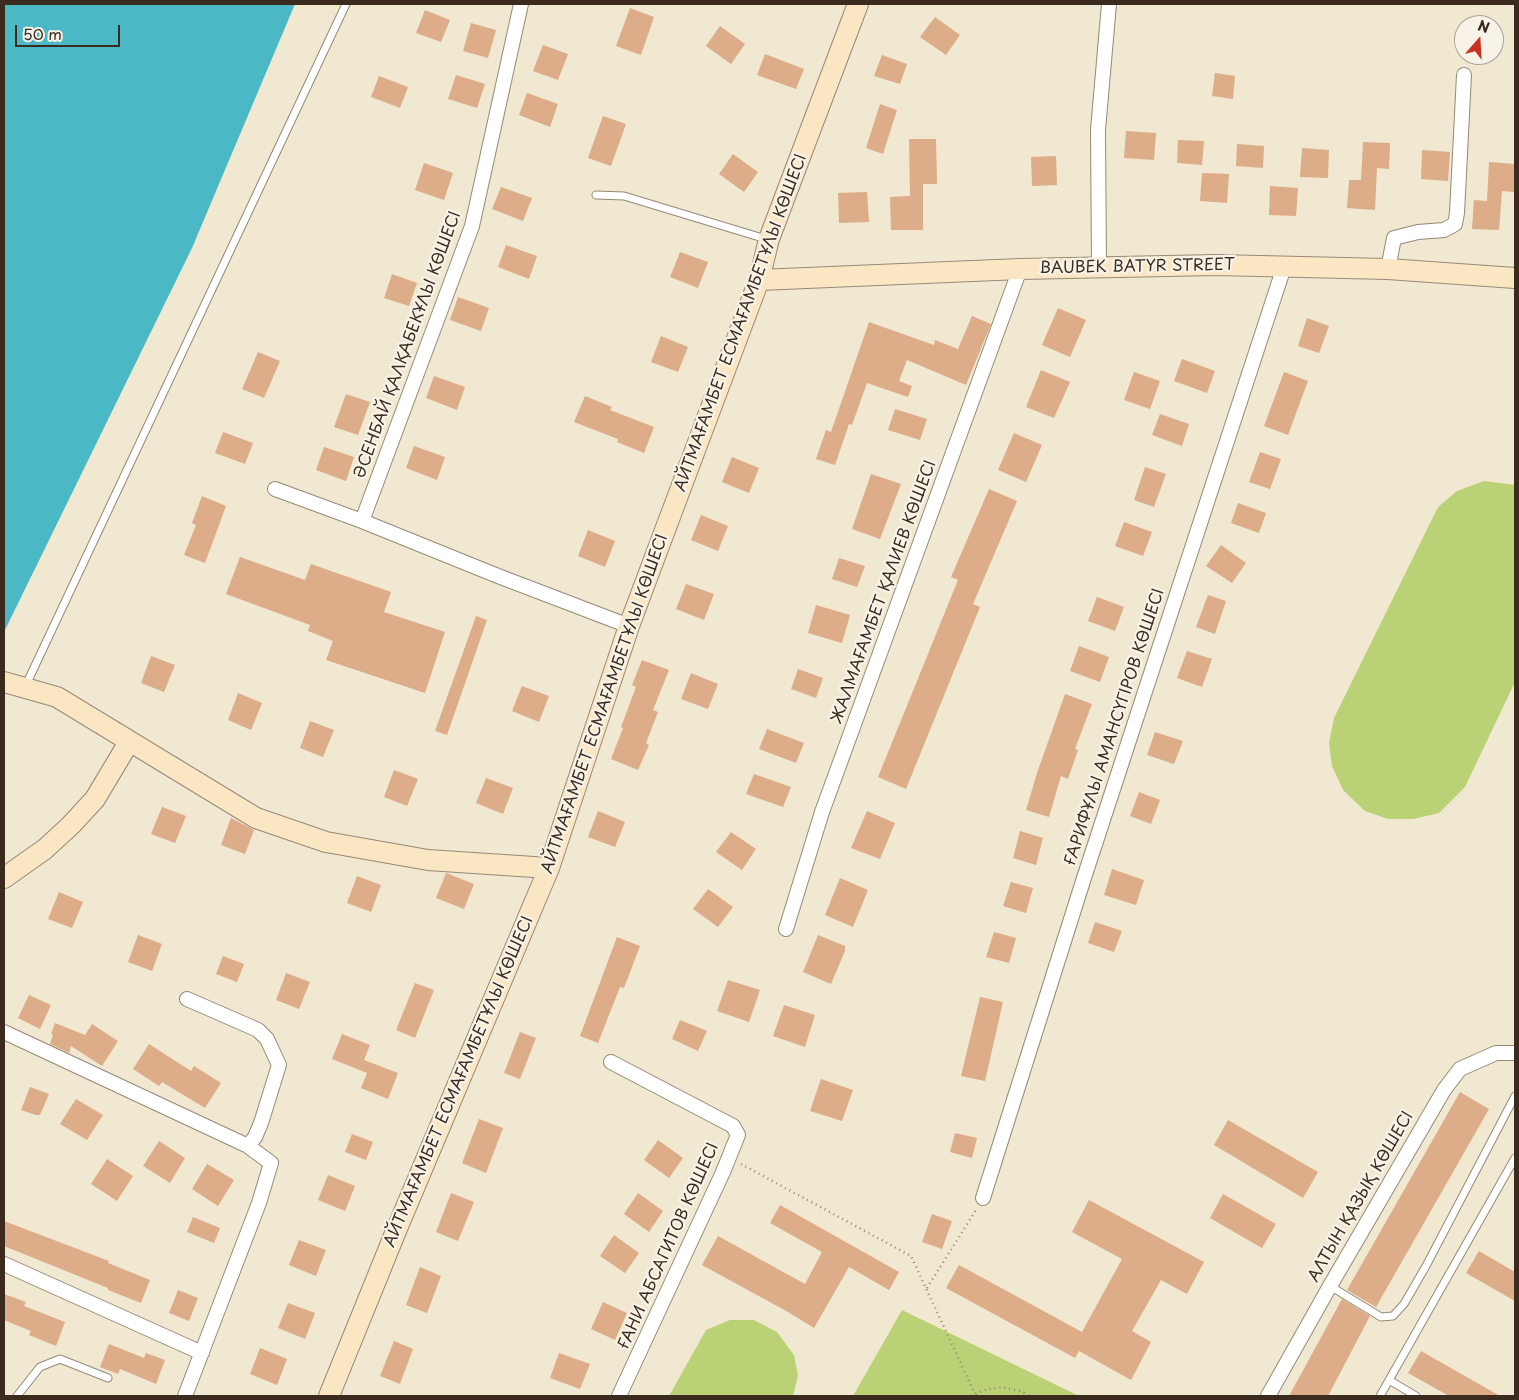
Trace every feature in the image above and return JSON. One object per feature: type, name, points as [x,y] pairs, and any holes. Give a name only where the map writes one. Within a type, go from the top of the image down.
[{"type":"street","name":"ӘСЕНБАЙ ҚАЛҚАБЕКҰЛЫ КӨШЕСІ","points":[[362,522],[472,226],[521,4]]},
{"type":"street","name":"АЙТМАҒАМБЕТ ЕСМАҒАМБЕТҰЛЫ КӨШЕСІ","points":[[329,1396],[396,1231],[549,868],[629,626],[759,280],[769,240],[858,4]]},
{"type":"street","points":[[1099,267],[1098,130],[1109,4]]},
{"type":"street","points":[[1388,269],[1394,238],[1418,232],[1444,230],[1455,224],[1464,75]]},
{"type":"street","name":"BAUBEK BATYR STREET","points":[[759,280],[1020,269],[1216,266],[1388,269],[1515,278]]},
{"type":"street","name":"ҒАРИФҰЛЫ АМАНСҮГІРОВ КӨШЕСІ","points":[[983,1198],[1080,890],[1284,267]]},
{"type":"street","name":"ЖАЛМАҒАМБЕТ ҚАЛИЕВ КӨШЕСІ","points":[[786,929],[822,812],[1020,269]]},
{"type":"street","points":[[275,489],[629,626]]},
{"type":"street","points":[[4,682],[56,697],[256,818],[326,842],[428,860],[549,868]]},
{"type":"street","points":[[4,878],[45,849],[96,799],[129,742]]},
{"type":"street","points":[[187,999],[258,1030],[267,1040],[279,1065],[261,1123],[255,1137],[248,1146]]},
{"type":"street","points":[[4,1032],[248,1146],[271,1163],[260,1203],[185,1396]]},
{"type":"street","name":"АЛТЫН ҚАЗЫҚ КӨШЕСІ","points":[[1268,1396],[1444,1090],[1460,1070],[1496,1053],[1515,1053]]},
{"type":"street","name":"ҒАНИ АБСАГИТОВ КӨШЕСІ","points":[[611,1062],[733,1126],[738,1135],[619,1396]]},
{"type":"street","points":[[4,1264],[202,1353]]},
{"type":"lane","points":[[24,688],[346,4]]},
{"type":"lane","points":[[596,194],[624,196],[769,240]]},
{"type":"lane","points":[[1330,1286],[1381,1317],[1393,1316],[1404,1304],[1426,1266],[1515,1096]]},
{"type":"lane","points":[[1380,1396],[1515,1158]]},
{"type":"lane","points":[[16,1396],[40,1367],[60,1359],[108,1378]]},
{"type":"lane","points":[[1389,1380],[1416,1396]]},
{"type":"path","points":[[728,1158],[911,1256],[975,1394]]},
{"type":"path","points":[[927,1288],[983,1198]]},
{"type":"path","points":[[971,1396],[984,1390],[1002,1387],[1020,1391],[1029,1396]]},
{"type":"green space","points":[[1484,481],[1515,485],[1515,682],[1465,787],[1439,813],[1413,819],[1388,819],[1365,811],[1343,790],[1332,766],[1329,743],[1334,718],[1438,507],[1457,491]]},
{"type":"green space","points":[[902,1310],[1079,1396],[853,1396]]},
{"type":"green space","points":[[730,1320],[754,1320],[777,1332],[794,1355],[798,1376],[793,1396],[669,1396],[706,1330]]},
{"type":"water","points":[[4,4],[295,4],[192,248],[4,632]]},
{"type":"building","points":[[630,8],[654,17],[641,55],[616,46]]},
{"type":"building","points":[[425,10],[450,20],[441,42],[416,33]]},
{"type":"building","points":[[935,17],[960,35],[946,55],[920,37]]},
{"type":"building","points":[[471,23],[496,30],[488,58],[463,51]]},
{"type":"building","points":[[720,26],[745,44],[731,64],[706,46]]},
{"type":"building","points":[[543,45],[568,54],[558,80],[533,71]]},
{"type":"building","points":[[765,54],[804,69],[796,89],[757,75]]},
{"type":"building","points":[[882,55],[907,64],[900,84],[874,76]]},
{"type":"building","points":[[1215,73],[1235,76],[1233,99],[1212,96]]},
{"type":"building","points":[[456,75],[485,84],[477,108],[448,99]]},
{"type":"building","points":[[379,76],[408,87],[400,108],[371,97]]},
{"type":"building","points":[[527,93],[558,104],[550,127],[519,115]]},
{"type":"building","points":[[880,104],[897,110],[883,154],[866,148]]},
{"type":"building","points":[[603,116],[626,124],[611,166],[588,158]]},
{"type":"building","points":[[1126,131],[1156,133],[1154,160],[1124,158]]},
{"type":"building","points":[[909,139],[936,139],[937,184],[923,184],[923,230],[891,230],[890,197],[910,196]]},
{"type":"building","points":[[1178,140],[1204,141],[1202,165],[1177,163]]},
{"type":"building","points":[[1363,142],[1390,143],[1389,169],[1377,168],[1375,210],[1347,208],[1349,180],[1361,180]]},
{"type":"building","points":[[1237,144],[1264,146],[1263,168],[1236,166]]},
{"type":"building","points":[[1302,148],[1329,150],[1328,178],[1300,177]]},
{"type":"building","points":[[1422,150],[1450,152],[1448,181],[1421,179]]},
{"type":"building","points":[[733,154],[758,172],[744,192],[719,174]]},
{"type":"building","points":[[1056,156],[1057,185],[1032,186],[1031,157]]},
{"type":"building","points":[[1489,162],[1515,164],[1515,192],[1502,191],[1499,230],[1472,229],[1474,200],[1487,201]]},
{"type":"building","points":[[424,163],[453,173],[444,200],[415,190]]},
{"type":"building","points":[[1202,173],[1229,174],[1227,203],[1200,201]]},
{"type":"building","points":[[1270,186],[1298,188],[1296,216],[1269,215]]},
{"type":"building","points":[[501,187],[532,198],[523,221],[492,209]]},
{"type":"building","points":[[867,192],[869,222],[839,223],[838,193]]},
{"type":"building","points":[[506,245],[537,256],[529,279],[498,267]]},
{"type":"building","points":[[680,252],[708,262],[698,288],[670,277]]},
{"type":"building","points":[[392,274],[417,283],[409,306],[384,298]]},
{"type":"building","points":[[458,297],[489,308],[481,331],[450,320]]},
{"type":"building","points":[[1058,308],[1086,320],[1070,357],[1042,345]]},
{"type":"building","points":[[972,316],[991,324],[966,385],[907,360],[899,381],[912,386],[908,397],[867,383],[852,425],[849,424],[835,465],[816,459],[826,430],[831,432],[869,322],[934,345],[935,340],[958,349]]},
{"type":"building","points":[[1307,318],[1329,326],[1319,353],[1298,346]]},
{"type":"building","points":[[661,336],[688,347],[678,372],[651,362]]},
{"type":"building","points":[[258,352],[280,361],[264,398],[242,389]]},
{"type":"building","points":[[1182,359],[1215,371],[1207,393],[1174,381]]},
{"type":"building","points":[[1041,370],[1070,382],[1054,418],[1026,407]]},
{"type":"building","points":[[1134,372],[1160,381],[1150,409],[1124,400]]},
{"type":"building","points":[[1284,372],[1308,381],[1288,435],[1264,426]]},
{"type":"building","points":[[434,376],[465,387],[457,410],[426,398]]},
{"type":"building","points":[[346,394],[370,402],[358,435],[334,427]]},
{"type":"building","points":[[585,396],[612,407],[610,410],[654,427],[644,453],[617,442],[618,439],[574,422]]},
{"type":"building","points":[[895,409],[927,419],[920,440],[888,430]]},
{"type":"building","points":[[1160,414],[1189,424],[1182,446],[1152,435]]},
{"type":"building","points":[[223,432],[253,443],[245,464],[215,453]]},
{"type":"building","points":[[1014,433],[1042,445],[1026,482],[998,470]]},
{"type":"building","points":[[414,446],[445,457],[437,480],[406,468]]},
{"type":"building","points":[[324,447],[354,457],[346,481],[316,470]]},
{"type":"building","points":[[1260,452],[1281,459],[1270,489],[1249,482]]},
{"type":"building","points":[[732,457],[759,468],[749,493],[722,482]]},
{"type":"building","points":[[1145,467],[1166,474],[1154,507],[1134,500]]},
{"type":"building","points":[[871,474],[901,484],[880,539],[852,529]]},
{"type":"building","points":[[989,489],[1017,501],[973,604],[980,607],[906,789],[878,777],[958,580],[951,577]]},
{"type":"building","points":[[202,496],[226,506],[205,563],[184,555],[196,525],[192,523]]},
{"type":"building","points":[[1238,503],[1266,513],[1259,533],[1231,523]]},
{"type":"building","points":[[701,515],[728,526],[718,551],[691,540]]},
{"type":"building","points":[[1124,522],[1152,532],[1143,556],[1115,546]]},
{"type":"building","points":[[588,530],[615,541],[605,567],[578,556]]},
{"type":"building","points":[[1221,545],[1246,563],[1232,583],[1206,566]]},
{"type":"building","points":[[240,557],[305,580],[311,564],[391,592],[384,612],[445,632],[425,693],[326,660],[333,641],[308,631],[310,625],[226,594]]},
{"type":"building","points":[[839,558],[865,566],[857,587],[832,579]]},
{"type":"building","points":[[686,584],[714,594],[704,620],[676,609]]},
{"type":"building","points":[[1208,595],[1226,601],[1215,634],[1196,627]]},
{"type":"building","points":[[1097,597],[1124,607],[1115,631],[1088,621]]},
{"type":"building","points":[[816,605],[850,615],[842,643],[808,633]]},
{"type":"building","points":[[476,616],[487,620],[447,735],[435,731]]},
{"type":"building","points":[[1079,646],[1109,657],[1100,682],[1070,671]]},
{"type":"building","points":[[1187,651],[1212,659],[1202,687],[1177,678]]},
{"type":"building","points":[[151,656],[175,665],[164,692],[141,683]]},
{"type":"building","points":[[642,660],[669,670],[653,710],[658,712],[646,743],[649,745],[638,770],[611,759],[636,687],[632,685]]},
{"type":"building","points":[[798,669],[823,678],[816,698],[791,689]]},
{"type":"building","points":[[691,673],[718,684],[708,709],[681,699]]},
{"type":"building","points":[[522,686],[549,696],[539,722],[512,711]]},
{"type":"building","points":[[238,693],[262,703],[251,730],[228,720]]},
{"type":"building","points":[[1065,694],[1092,704],[1075,749],[1078,750],[1068,779],[1061,776],[1049,817],[1026,810]]},
{"type":"building","points":[[310,721],[334,730],[323,757],[300,748]]},
{"type":"building","points":[[767,729],[804,743],[796,763],[759,749]]},
{"type":"building","points":[[1155,732],[1183,741],[1174,764],[1147,755]]},
{"type":"building","points":[[394,770],[418,779],[407,806],[384,797]]},
{"type":"building","points":[[754,774],[791,787],[783,807],[746,794]]},
{"type":"building","points":[[486,778],[513,788],[503,814],[476,803]]},
{"type":"building","points":[[1139,792],[1160,800],[1151,824],[1130,816]]},
{"type":"building","points":[[162,807],[186,816],[175,843],[151,834]]},
{"type":"building","points":[[598,811],[625,822],[615,847],[588,837]]},
{"type":"building","points":[[867,811],[895,823],[880,859],[851,848]]},
{"type":"building","points":[[231,818],[254,830],[245,854],[221,845]]},
{"type":"building","points":[[1020,831],[1043,838],[1036,865],[1013,858]]},
{"type":"building","points":[[731,832],[756,849],[742,870],[716,852]]},
{"type":"building","points":[[1112,869],[1144,880],[1136,905],[1104,895]]},
{"type":"building","points":[[446,873],[474,884],[464,909],[436,898]]},
{"type":"building","points":[[357,876],[381,885],[371,912],[347,903]]},
{"type":"building","points":[[840,878],[868,890],[853,927],[825,915]]},
{"type":"building","points":[[1011,882],[1033,888],[1026,913],[1003,906]]},
{"type":"building","points":[[708,889],[733,907],[718,927],[693,909]]},
{"type":"building","points":[[59,892],[83,902],[72,928],[48,919]]},
{"type":"building","points":[[1095,922],[1122,931],[1114,952],[1088,943]]},
{"type":"building","points":[[994,932],[1016,938],[1009,963],[986,957]]},
{"type":"building","points":[[138,935],[162,944],[152,971],[128,962]]},
{"type":"building","points":[[818,935],[845,946],[845,951],[831,984],[803,972]]},
{"type":"building","points":[[617,937],[640,946],[624,988],[620,987],[598,1043],[580,1036]]},
{"type":"building","points":[[223,956],[244,964],[237,982],[216,974]]},
{"type":"building","points":[[286,973],[310,982],[299,1009],[276,1000]]},
{"type":"building","points":[[728,980],[760,990],[749,1022],[717,1011]]},
{"type":"building","points":[[415,983],[434,990],[415,1038],[396,1030]]},
{"type":"building","points":[[29,995],[51,1005],[40,1029],[18,1018]]},
{"type":"building","points":[[980,997],[1003,1002],[985,1081],[961,1076]]},
{"type":"building","points":[[784,1005],[815,1015],[805,1047],[773,1036]]},
{"type":"building","points":[[680,1020],[707,1031],[698,1051],[672,1039]]},
{"type":"building","points":[[55,1023],[85,1035],[92,1024],[118,1041],[102,1066],[71,1046],[69,1053],[50,1044]]},
{"type":"building","points":[[520,1032],[536,1038],[520,1079],[504,1073]]},
{"type":"building","points":[[342,1034],[370,1045],[364,1060],[398,1073],[388,1099],[361,1088],[367,1073],[332,1059]]},
{"type":"building","points":[[149,1044],[191,1071],[194,1066],[221,1083],[205,1108],[162,1082],[159,1086],[133,1069]]},
{"type":"building","points":[[821,1079],[853,1090],[842,1121],[810,1111]]},
{"type":"building","points":[[30,1087],[49,1094],[40,1115],[21,1110]]},
{"type":"building","points":[[1460,1092],[1489,1109],[1376,1307],[1347,1290]]},
{"type":"building","points":[[76,1099],[103,1115],[87,1140],[60,1124]]},
{"type":"building","points":[[479,1119],[503,1128],[486,1173],[462,1163]]},
{"type":"building","points":[[1228,1120],[1318,1172],[1303,1198],[1214,1145]]},
{"type":"building","points":[[955,1133],[977,1138],[972,1158],[950,1152]]},
{"type":"building","points":[[352,1134],[373,1142],[366,1160],[345,1152]]},
{"type":"building","points":[[658,1140],[683,1158],[669,1178],[644,1160]]},
{"type":"building","points":[[159,1141],[185,1158],[170,1183],[143,1166]]},
{"type":"building","points":[[107,1159],[133,1176],[117,1201],[91,1184]]},
{"type":"building","points":[[207,1164],[234,1180],[218,1206],[192,1189]]},
{"type":"building","points":[[328,1175],[355,1186],[345,1211],[318,1200]]},
{"type":"building","points":[[451,1193],[474,1202],[458,1241],[436,1232]]},
{"type":"building","points":[[638,1193],[663,1211],[649,1232],[624,1214]]},
{"type":"building","points":[[1223,1194],[1276,1224],[1262,1248],[1210,1218]]},
{"type":"building","points":[[1089,1200],[1204,1262],[1187,1294],[1161,1280],[1132,1331],[1151,1342],[1131,1380],[1079,1351],[1075,1358],[946,1288],[959,1265],[1082,1332],[1122,1259],[1072,1232]]},
{"type":"building","points":[[780,1205],[899,1272],[889,1290],[849,1267],[814,1328],[702,1265],[718,1236],[805,1284],[822,1252],[770,1223]]},
{"type":"building","points":[[932,1214],[952,1221],[942,1249],[922,1242]]},
{"type":"building","points":[[193,1217],[220,1228],[214,1243],[187,1232]]},
{"type":"building","points":[[4,1221],[109,1261],[108,1263],[150,1280],[141,1303],[4,1246]]},
{"type":"building","points":[[614,1235],[639,1253],[625,1273],[600,1256]]},
{"type":"building","points":[[299,1240],[326,1250],[316,1276],[289,1265]]},
{"type":"building","points":[[1479,1251],[1515,1272],[1515,1301],[1466,1273]]},
{"type":"building","points":[[420,1267],[441,1276],[427,1313],[406,1305]]},
{"type":"building","points":[[178,1290],[198,1298],[189,1321],[169,1313]]},
{"type":"building","points":[[4,1294],[26,1302],[24,1306],[65,1322],[56,1346],[29,1335],[31,1331],[4,1320]]},
{"type":"building","points":[[1342,1299],[1370,1316],[1328,1396],[1289,1396]]},
{"type":"building","points":[[603,1302],[627,1313],[615,1340],[591,1329]]},
{"type":"building","points":[[288,1303],[315,1313],[305,1339],[278,1328]]},
{"type":"building","points":[[394,1341],[413,1349],[400,1384],[380,1376]]},
{"type":"building","points":[[109,1344],[144,1358],[146,1353],[165,1360],[156,1384],[120,1369],[118,1374],[100,1367]]},
{"type":"building","points":[[260,1348],[287,1359],[277,1385],[250,1374]]},
{"type":"building","points":[[1421,1351],[1500,1396],[1449,1396],[1408,1373]]},
{"type":"building","points":[[559,1353],[590,1364],[580,1389],[550,1378]]}]
